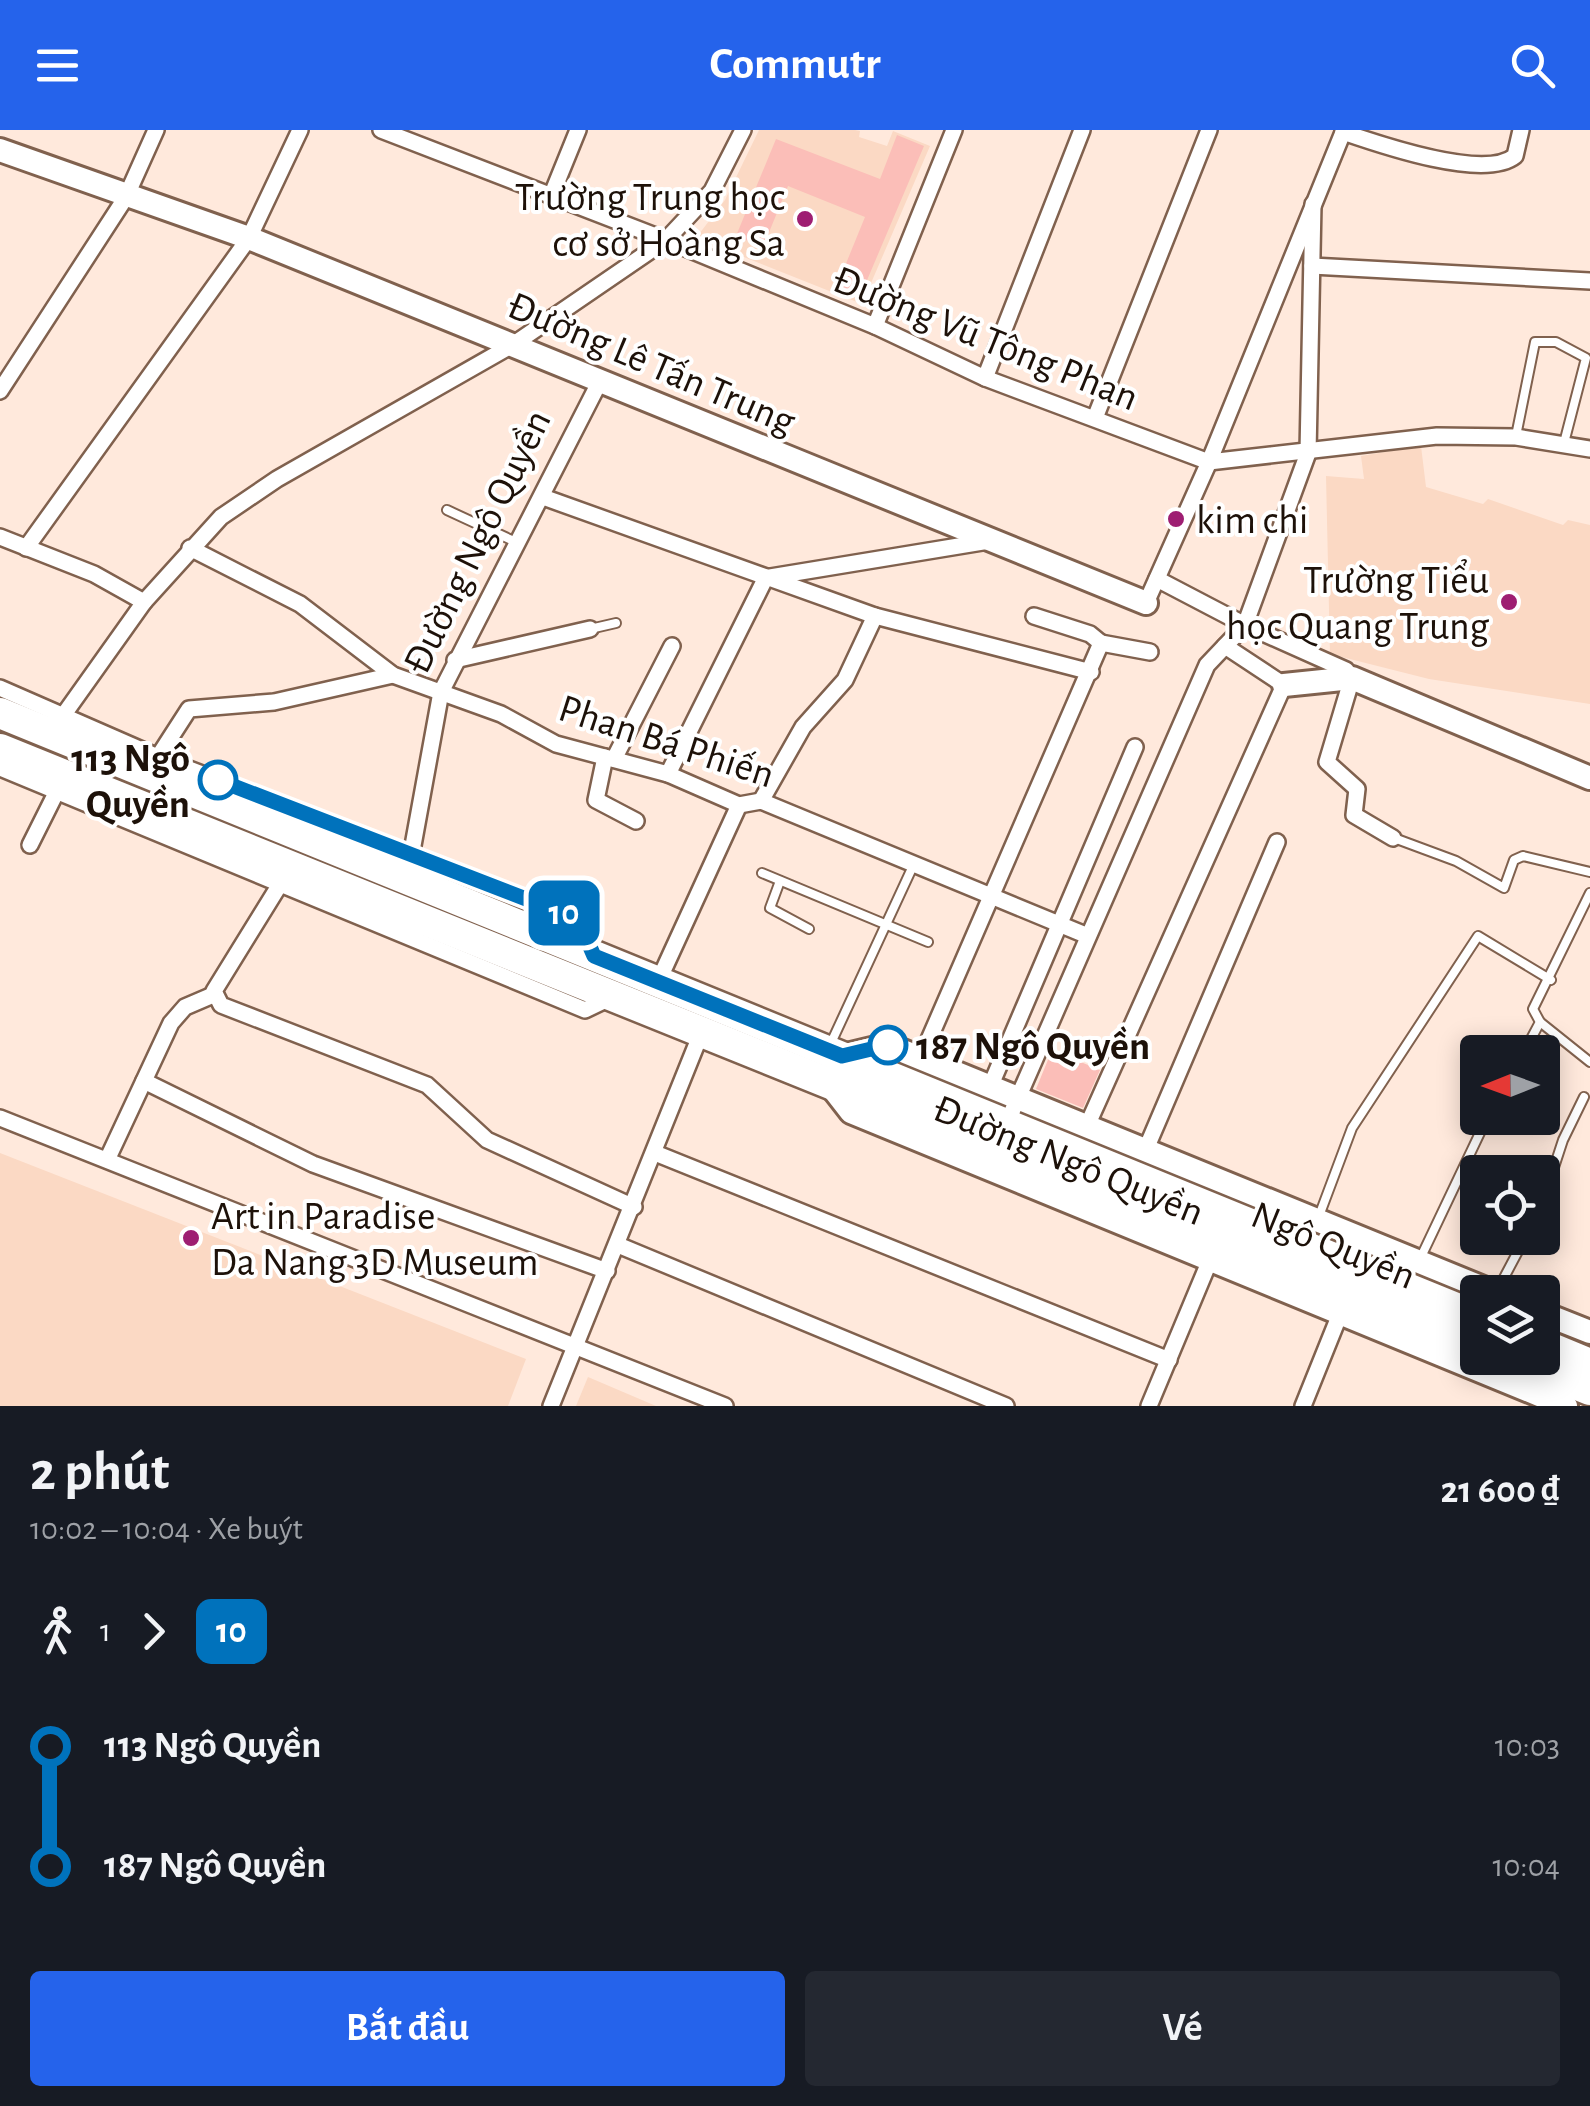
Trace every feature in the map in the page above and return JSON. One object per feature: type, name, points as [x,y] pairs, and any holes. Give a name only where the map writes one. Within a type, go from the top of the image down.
[{"type":"highway","points":[[0,713],[57,725],[409,868],[594,956],[658,982],[707,1017]]},
{"type":"highway","points":[[0,749],[614,996],[707,1017]]},
{"type":"highway","name":"Ngô Quyền","points":[[707,1017],[832,1063],[1460,1337]]},
{"type":"highway","name":"Ngô Quyền","points":[[832,1063],[1012,1111],[1460,1309]]},
{"type":"highway","points":[[1560,1352],[1590,1364]]},
{"type":"highway","points":[[1552,1375],[1590,1390]]},
{"type":"street","points":[[0,392],[126,198],[156,130]]},
{"type":"street","points":[[26,548],[249,238],[300,130]]},
{"type":"street","name":"Đường Vũ Tông Phan","points":[[381,130],[666,240],[875,326],[985,378],[1209,462],[1437,436],[1516,437],[1590,449]]},
{"type":"street","points":[[434,148],[441,130]]},
{"type":"street","points":[[552,194],[578,130]]},
{"type":"street","points":[[57,725],[144,602],[221,518],[277,479],[514,344],[666,240],[712,191],[743,130]]},
{"type":"street","points":[[875,326],[954,130]]},
{"type":"street","points":[[985,378],[1082,130]]},
{"type":"street","points":[[1095,418],[1209,130]]},
{"type":"street","points":[[1146,603],[1209,462],[1343,131],[1407,153],[1492,164],[1515,156],[1521,130]]},
{"type":"street","name":"Đường Lê Tấn Trung","points":[[0,150],[126,198],[249,238],[1146,603]]},
{"type":"street","name":"Đường Ngô Quyền","points":[[1012,1111],[1207,666],[1245,626],[1308,453],[1314,204]]},
{"type":"street","points":[[1312,266],[1590,282]]},
{"type":"street","name":"Đường Ngô Quyền","points":[[409,868],[441,692],[599,383]]},
{"type":"street","points":[[542,496],[875,616],[1091,672]]},
{"type":"street","points":[[0,537],[94,574],[144,602]]},
{"type":"street","points":[[766,577],[989,541]]},
{"type":"street","name":"Phan Bá Phiến","points":[[190,548],[300,604],[393,675],[501,714],[556,744],[668,774],[739,804],[761,801],[1088,936]]},
{"type":"street","points":[[668,774],[766,577]]},
{"type":"street","points":[[1157,579],[1245,626],[1342,668],[1352,678],[1590,778]]},
{"type":"street","points":[[761,801],[803,727],[845,680],[875,616]]},
{"type":"street","points":[[1034,616],[1090,634],[1101,643],[1150,652]]},
{"type":"street","points":[[454,660],[590,629]]},
{"type":"street","name":"Đường Ngô Quyền","points":[[921,1058],[1101,643]]},
{"type":"street","points":[[636,821],[596,800],[609,758],[672,646]]},
{"type":"street","points":[[1225,646],[1284,684],[1352,678]]},
{"type":"street","points":[[158,757],[188,709],[274,702],[393,675]]},
{"type":"street","points":[[1352,678],[1327,762],[1357,790],[1354,815],[1394,838]]},
{"type":"street","name":"Đường Ngô Quyền","points":[[1087,1126],[1284,684]]},
{"type":"street","points":[[0,688],[57,725],[158,757],[409,868]]},
{"type":"street","points":[[990,1087],[1136,746]]},
{"type":"street","points":[[0,768],[282,881],[585,1010],[614,996]]},
{"type":"street","points":[[30,845],[57,791]]},
{"type":"street","points":[[658,982],[739,804]]},
{"type":"street","name":"Đường Ngô Quyền","points":[[1146,1150],[1277,842]]},
{"type":"street","points":[[1084,860],[1115,874]]},
{"type":"street","points":[[108,1160],[178,1014],[213,995],[282,881]]},
{"type":"street","points":[[213,995],[221,1005],[428,1086],[487,1140],[634,1207]]},
{"type":"street","points":[[1024,1002],[1052,1017]]},
{"type":"street","points":[[550,1406],[634,1207],[707,1017]]},
{"type":"street","name":"Đường Ngô Quyền","points":[[1460,1278],[1087,1126],[1012,1111],[990,1087],[888,1045],[832,1063],[852,1112],[1566,1406]]},
{"type":"street","points":[[144,1081],[312,1164],[457,1213],[607,1271]]},
{"type":"street","points":[[0,1118],[726,1406]]},
{"type":"street","points":[[655,1153],[1169,1360]]},
{"type":"street","points":[[618,1246],[1006,1406]]},
{"type":"street","points":[[1149,1406],[1210,1260]]},
{"type":"street","points":[[1303,1406],[1340,1314]]},
{"type":"street","points":[[1560,1320],[1590,1332]]},
{"type":"lane","points":[[1516,437],[1535,342],[1556,342],[1586,358],[1564,443]]},
{"type":"lane","points":[[447,510],[516,542]]},
{"type":"lane","points":[[590,629],[616,623]]},
{"type":"lane","points":[[1394,838],[1456,861],[1504,888],[1514,860],[1523,856],[1590,872]]},
{"type":"lane","points":[[832,1063],[913,866]]},
{"type":"lane","points":[[762,873],[928,942]]},
{"type":"lane","points":[[780,881],[770,908],[810,929]]},
{"type":"lane","points":[[1590,893],[1551,980],[1533,1009],[1540,1022],[1590,1062]]},
{"type":"lane","points":[[1318,1220],[1352,1128],[1478,936],[1551,980]]},
{"type":"lane","points":[[1533,1035],[1540,1022]]},
{"type":"lane","points":[[1559,1155],[1584,1098]]},
{"type":"lane","points":[[1418,1262],[1462,1179],[1480,1135]]},
{"type":"shaded area","name":"Trường Trung học cơ sở Hoàng Sa","points":[[759,130],[855,130],[860,131],[859,137],[887,146],[893,131],[930,146],[862,304],[696,238],[725,200]]},
{"type":"shaded area","points":[[1421,446],[1426,487],[1483,504],[1488,499],[1563,525],[1568,520],[1590,525],[1590,704],[1429,679],[1330,654],[1326,476],[1364,479],[1361,456]]},
{"type":"shaded area","points":[[0,1153],[526,1359],[508,1406],[0,1406]]},
{"type":"shaded area","points":[[588,1377],[656,1406],[576,1406]]},
{"type":"building","points":[[897,135],[924,146],[862,292],[856,289],[853,295],[836,288],[865,217],[788,186],[763,247],[736,236],[776,139],[880,179]]},
{"type":"building","points":[[1052,1050],[1100,1070],[1083,1108],[1036,1089]]},
{"type":"bus line","name":"10","points":[[218,780],[578,919],[594,956],[842,1056],[888,1045]]},
{"type":"place","name":"Trường Trung học cơ sở Hoàng Sa","points":[[805,219]]},
{"type":"place","name":"kim chi","points":[[1176,519]]},
{"type":"place","name":"Trường Tiểu học Quang Trung","points":[[1509,602]]},
{"type":"place","name":"113 Ngô Quyền","points":[[218,780]]},
{"type":"place","name":"187 Ngô Quyền","points":[[888,1045]]},
{"type":"place","name":"Art in Paradise Da Nang 3D Museum","points":[[191,1238]]}]
